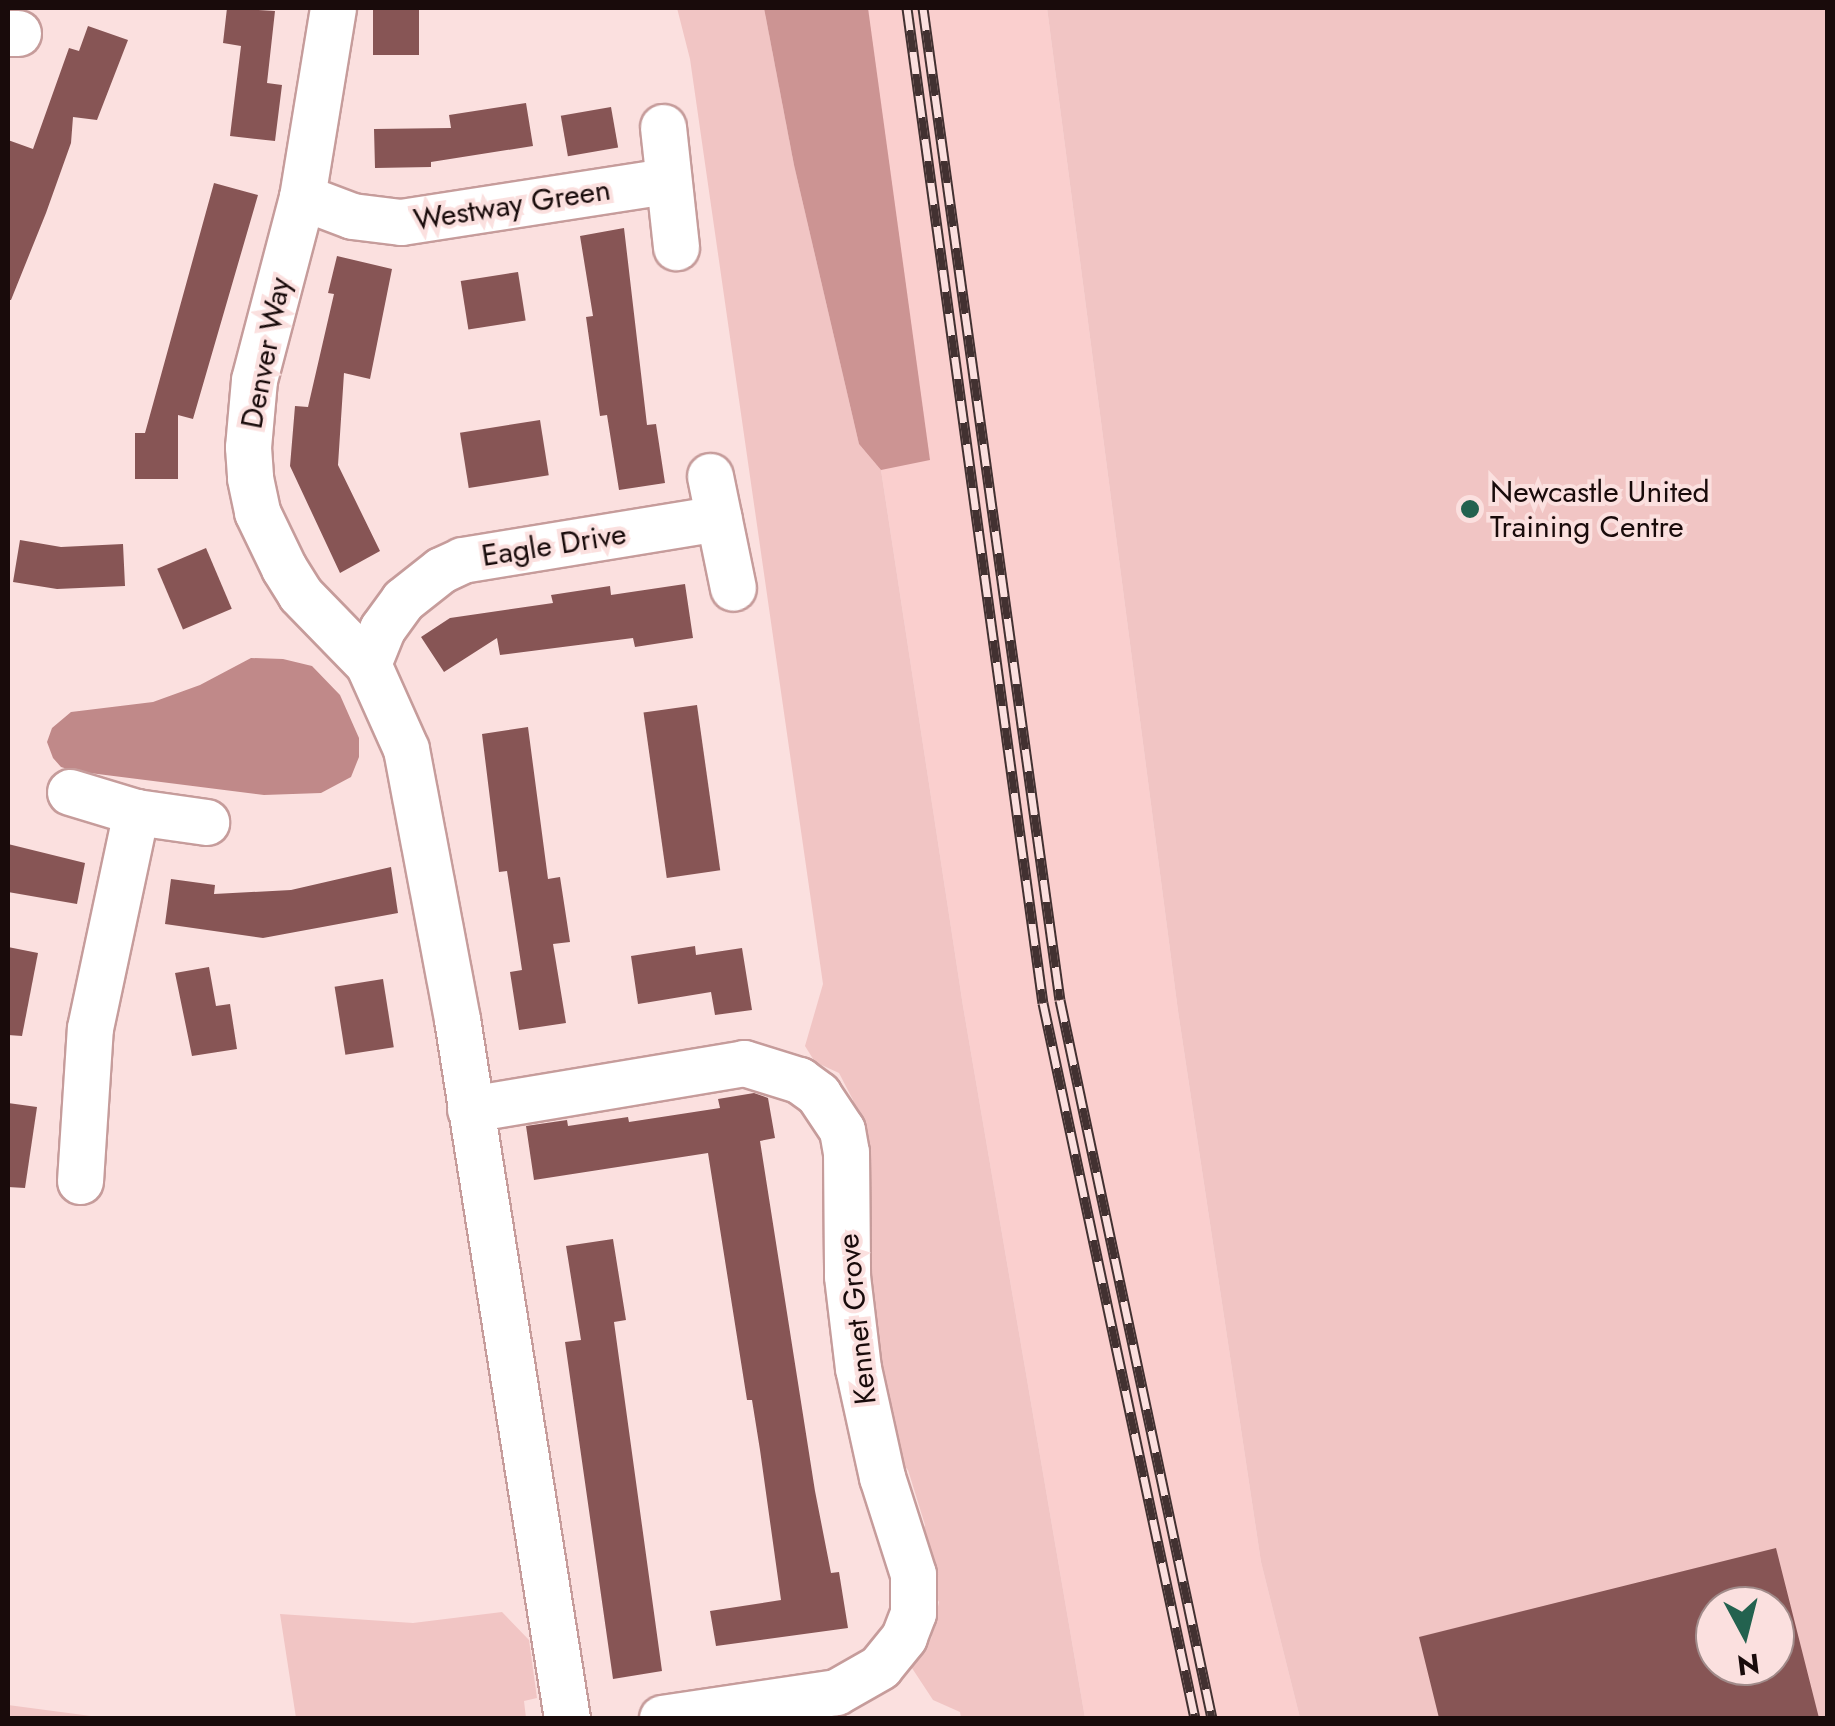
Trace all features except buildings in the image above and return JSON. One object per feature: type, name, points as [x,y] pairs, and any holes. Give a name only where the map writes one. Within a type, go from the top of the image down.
[{"type":"street","name":"Denver Way","points":[[333,8],[302,197],[254,380],[248,429],[250,478],[257,512],[300,594],[368,664],[398,723],[420,806],[567,1718]]},
{"type":"street","points":[[663,127],[676,246]]},
{"type":"street","name":"Westway Green","points":[[302,197],[352,216],[402,222],[666,182]]},
{"type":"street","name":"Eagle Drive","points":[[368,664],[382,629],[403,600],[440,570],[462,560],[715,497],[733,588]]},
{"type":"street","points":[[70,792],[136,812],[206,822]]},
{"type":"street","points":[[80,1181],[90,1028],[136,812]]},
{"type":"street","name":"Kennet Grove","points":[[470,1109],[744,1064],[800,1080],[818,1094],[842,1130],[854,1337],[874,1444],[913,1574],[913,1613],[904,1637],[880,1667],[836,1692],[662,1718]]},
{"type":"shaded area","points":[[677,8],[764,8],[794,165],[859,444],[881,470],[963,1006],[1085,1718],[961,1718],[960,1712],[933,1700],[908,1662],[931,1639],[939,1602],[931,1589],[919,1541],[925,1525],[908,1470],[897,1459],[873,1336],[863,1264],[872,1231],[853,1100],[839,1073],[815,1062],[805,1046],[823,984],[690,59]]},
{"type":"shaded area","points":[[764,8],[1047,8],[1178,1011],[1261,1562],[1300,1718],[1085,1718],[963,1006],[881,470],[859,444]]},
{"type":"shaded area","points":[[764,8],[868,8],[930,460],[881,470],[859,444],[794,165]]},
{"type":"shaded area","name":"Newcastle United Training Centre","points":[[1047,8],[1827,8],[1827,1718],[1300,1718],[1261,1562],[1178,1011]]},
{"type":"shaded area","points":[[251,658],[283,659],[312,666],[340,695],[359,738],[359,757],[351,777],[321,793],[264,795],[74,771],[61,767],[53,758],[47,742],[52,728],[71,712],[153,702],[200,685]]},
{"type":"shaded area","points":[[502,1612],[529,1640],[537,1698],[524,1701],[526,1718],[296,1718],[280,1614],[413,1623]]},
{"type":"shaded area","points":[[8,1705],[106,1718],[8,1718]]},
{"type":"railway","points":[[907,8],[1043,1003],[1195,1718]]},
{"type":"railway","points":[[923,8],[1060,1000],[1212,1718]]},
{"type":"place","name":"Newcastle United Training Centre","points":[[1470,509]]}]
